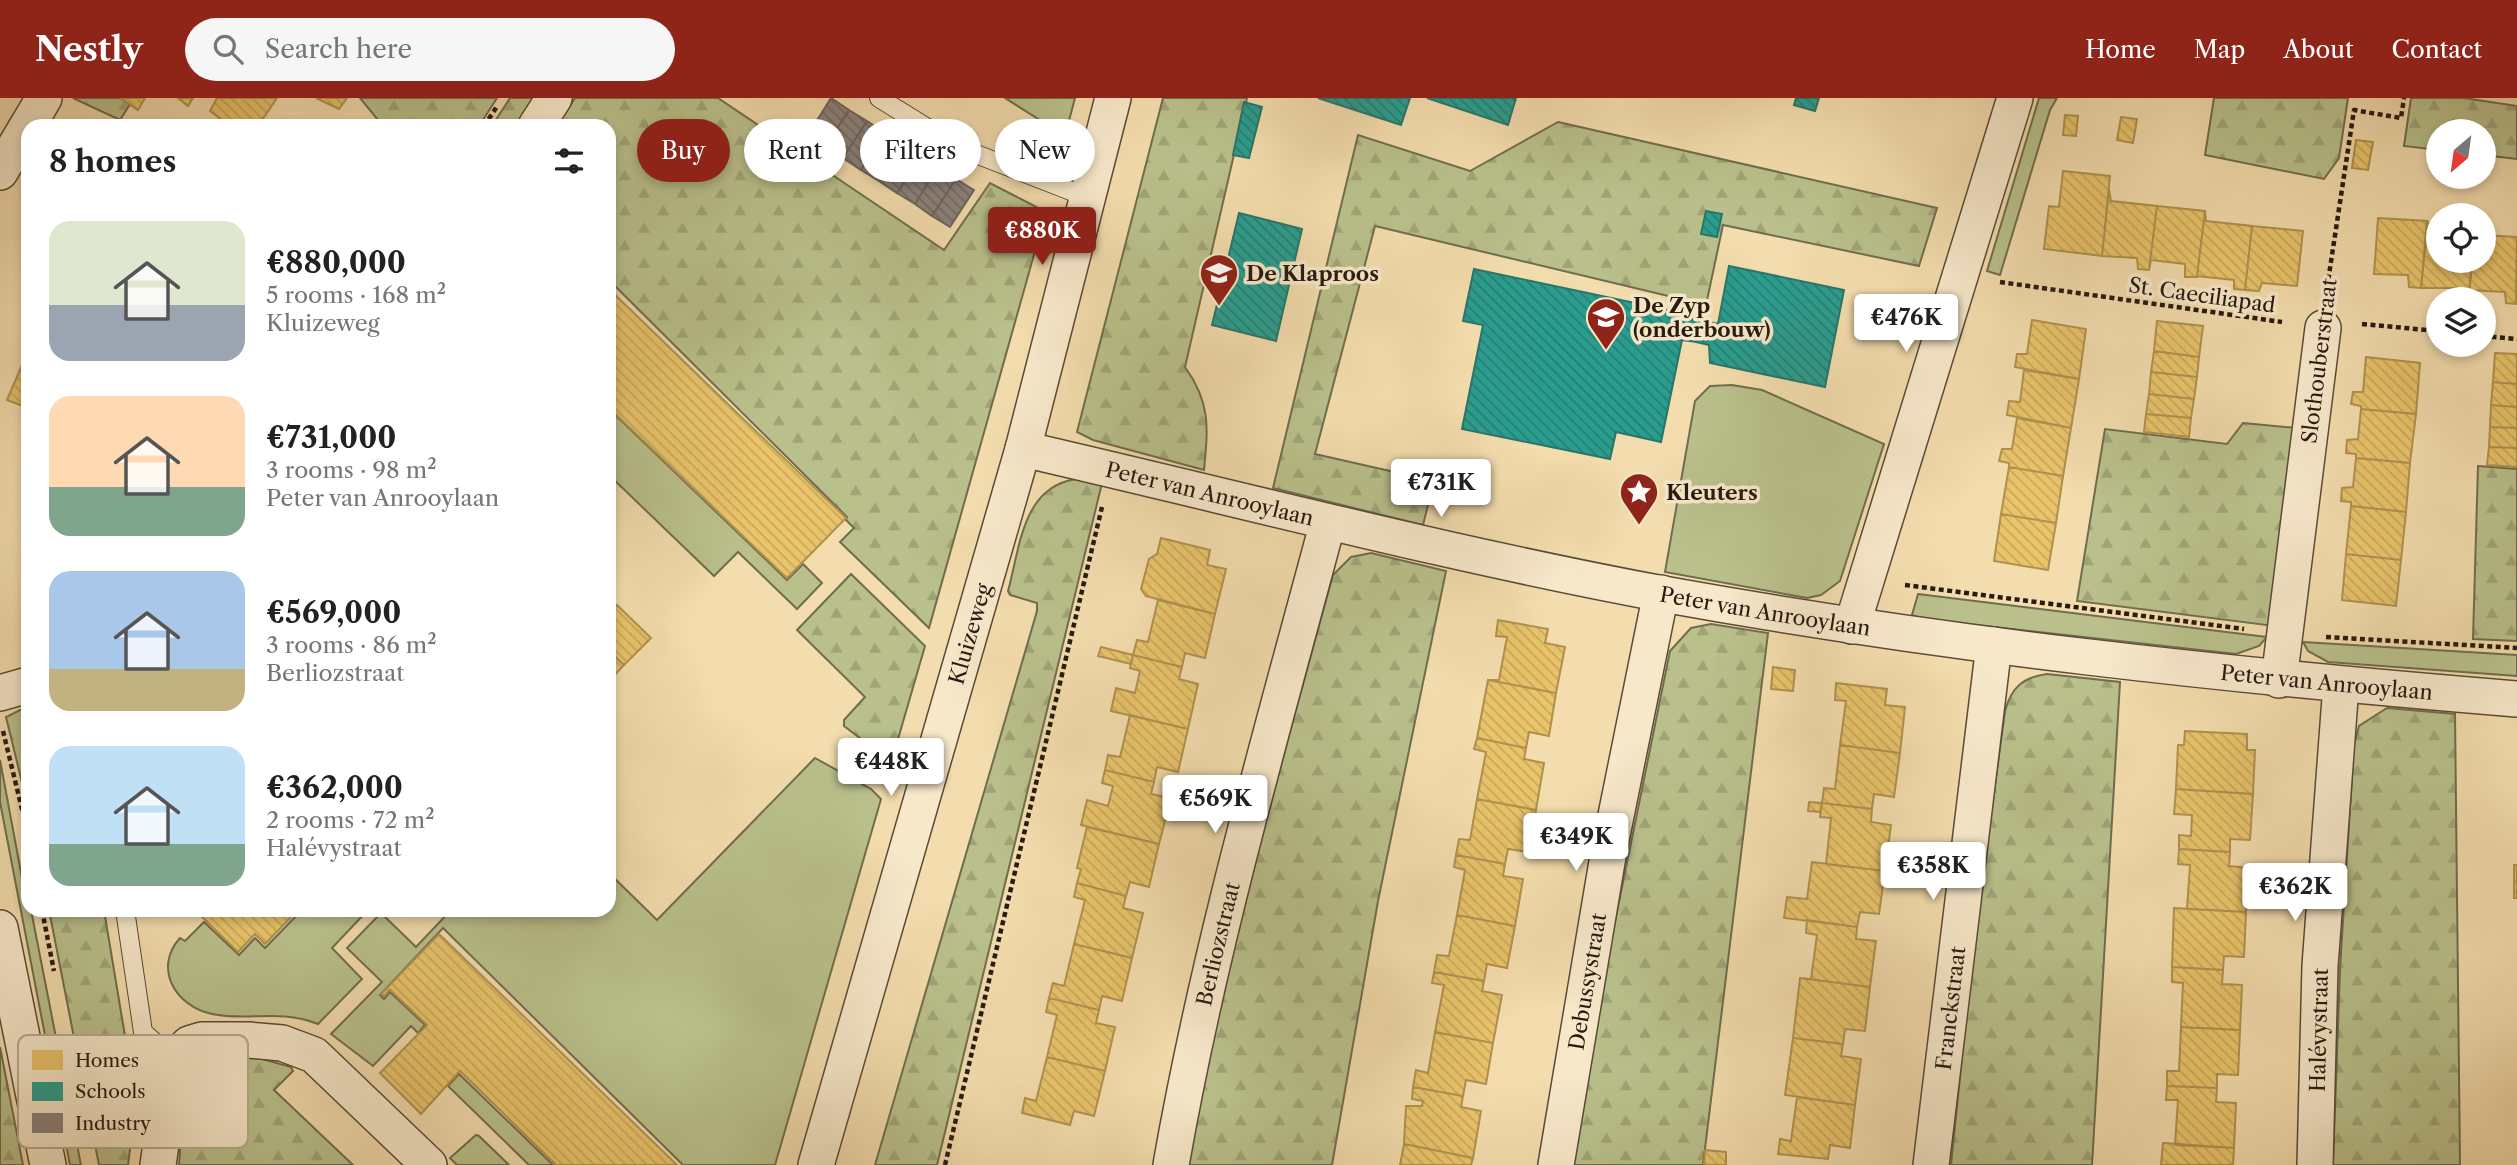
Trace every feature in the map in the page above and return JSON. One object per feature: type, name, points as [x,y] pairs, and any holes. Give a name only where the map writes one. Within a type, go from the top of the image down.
[{"type":"street","points":[[32,119],[44,98]]},
{"type":"street","points":[[540,119],[554,98]]},
{"type":"street","name":"Kluizeweg","points":[[816,1165],[1023,449],[1113,98]]},
{"type":"street","points":[[1852,626],[2015,98]]},
{"type":"street","points":[[0,172],[21,137]]},
{"type":"street","name":"Slothouberstraat","points":[[2279,680],[2323,328]]},
{"type":"street","name":"Peter van Anrooylaan","points":[[1023,449],[1486,558],[1661,593],[1852,626],[2279,680],[2517,699]]},
{"type":"street","name":"Berliozstraat","points":[[1171,1165],[1185,1083],[1247,824],[1328,522]]},
{"type":"street","name":"Debussystraat","points":[[1556,1165],[1609,849],[1661,593]]},
{"type":"street","name":"Franckstraat","points":[[1931,1165],[1994,645]]},
{"type":"street","name":"Halévystraat","points":[[2315,1165],[2320,966],[2341,685]]},
{"type":"street","points":[[0,693],[21,687]]},
{"type":"street","points":[[0,928],[22,1035]]},
{"type":"street","points":[[248,1040],[268,1040],[314,1055],[429,1165]]},
{"type":"lane","points":[[878,98],[958,148],[1089,198]]},
{"type":"lane","points":[[126,917],[143,1032],[146,1035]]},
{"type":"path","points":[[488,119],[502,98]]},
{"type":"path","name":"Slothouberstraat","points":[[2323,328],[2354,110],[2401,118],[2404,98]]},
{"type":"path","name":"St. Caeciliapad","points":[[1961,272],[1997,282],[2323,328],[2332,321],[2426,330]]},
{"type":"path","points":[[2496,337],[2517,339]]},
{"type":"path","points":[[945,1165],[1111,469]]},
{"type":"path","points":[[1866,580],[2285,634],[2517,648]]},
{"type":"path","points":[[0,720],[21,806]]},
{"type":"green space","points":[[73,98],[134,98],[121,119]]},
{"type":"green space","points":[[360,98],[497,98],[484,119],[377,119]]},
{"type":"green space","points":[[510,98],[534,98],[520,119],[496,119]]},
{"type":"green space","points":[[575,98],[718,98],[749,119],[744,119],[744,182],[843,182],[944,250],[990,183],[1046,212],[929,628],[840,542],[854,528],[846,520],[847,517],[616,287],[616,119],[562,119]]},
{"type":"green space","points":[[1005,98],[1075,98],[1069,119],[1038,119]]},
{"type":"green space","points":[[1163,98],[1247,98],[1185,367],[1200,392],[1206,416],[1204,470],[1093,440],[1077,432]]},
{"type":"green space","points":[[2039,98],[2057,98],[2050,110],[2000,275],[1987,271]]},
{"type":"green space","points":[[2214,98],[2348,98],[2339,158],[2324,179],[2205,155]]},
{"type":"green space","points":[[2411,98],[2464,98],[2517,106],[2517,159],[2496,157],[2496,119],[2426,119],[2426,149],[2404,146]]},
{"type":"green space","points":[[1558,122],[1937,208],[1919,266],[1723,225],[1706,305],[1375,226],[1315,454],[1434,481],[1423,525],[1273,488],[1358,135],[1470,171]]},
{"type":"green space","points":[[1732,385],[1762,390],[1884,444],[1840,581],[1821,595],[1807,598],[1665,572],[1695,401],[1710,386]]},
{"type":"green space","points":[[616,416],[787,580],[803,564],[822,583],[797,609],[738,552],[714,576],[616,482]]},
{"type":"green space","points":[[2243,423],[2296,428],[2274,626],[2077,601],[2105,429],[2227,444]]},
{"type":"green space","points":[[2478,466],[2517,469],[2517,641],[2473,639]]},
{"type":"green space","points":[[1076,479],[1102,483],[937,1165],[875,1165],[1037,611],[1037,603],[1010,595],[1008,591],[1021,539],[1026,522],[1044,494],[1058,484]]},
{"type":"green space","points":[[1371,553],[1446,571],[1378,901],[1332,1165],[1188,1165],[1236,942],[1333,575],[1351,557]]},
{"type":"green space","points":[[851,574],[925,646],[896,746],[869,745],[844,726],[844,720],[865,697],[797,630]]},
{"type":"green space","points":[[1918,594],[2267,637],[2259,646],[2236,654],[1923,619],[1912,615]]},
{"type":"green space","points":[[1711,624],[1768,633],[1703,1165],[1572,1165],[1592,1035],[1670,651],[1691,628]]},
{"type":"green space","points":[[2303,642],[2517,655],[2517,676],[2328,662],[2308,651]]},
{"type":"green space","points":[[2047,674],[2120,682],[2092,1165],[1951,1165],[1973,950],[2005,711],[2019,685],[2031,678]]},
{"type":"green space","points":[[2387,708],[2455,714],[2460,1165],[2333,1165],[2340,969],[2354,745],[2359,726]]},
{"type":"green space","points":[[21,710],[21,778],[6,717]]},
{"type":"green space","points":[[815,758],[871,789],[881,799],[775,1165],[683,1165],[443,928],[380,995],[384,999],[390,992],[425,1025],[418,1033],[411,1026],[373,1066],[331,1034],[382,982],[347,948],[377,917],[385,917],[416,947],[444,917],[616,917],[616,880],[657,920]]},
{"type":"green space","points":[[0,760],[21,872],[21,911],[0,802]]},
{"type":"green space","points":[[22,917],[32,917],[56,1035],[45,1035]]},
{"type":"green space","points":[[50,917],[105,917],[125,1035],[74,1035]]},
{"type":"green space","points":[[295,917],[361,917],[332,948],[362,979],[318,1024],[289,1017],[212,1014],[188,1003],[172,984],[168,961],[172,950],[180,938],[185,941],[204,922],[239,955],[255,938],[265,948]]},
{"type":"green space","points":[[0,1047],[23,1165],[0,1165]]},
{"type":"green space","points":[[248,1055],[291,1067],[293,1071],[274,1090],[353,1165],[179,1165],[180,1148],[248,1148]]},
{"type":"green space","points":[[459,1074],[553,1165],[529,1165],[448,1086]]},
{"type":"green space","points":[[476,1135],[509,1165],[457,1165],[450,1158]]},
{"type":"green space","points":[[67,1148],[78,1148],[81,1165],[70,1165]]},
{"type":"green space","points":[[96,1148],[130,1148],[128,1165],[99,1165]]},
{"type":"building: Homes","points":[[120,98],[145,98],[138,110]]},
{"type":"building: Homes","points":[[178,98],[193,98],[188,106]]},
{"type":"building: Homes","points":[[217,98],[277,98],[263,119],[221,119],[210,111]]},
{"type":"building: Homes","points":[[316,98],[347,98],[339,109]]},
{"type":"building: Homes","points":[[2065,115],[2078,116],[2076,136],[2063,135]]},
{"type":"building: Homes","points":[[2121,117],[2137,119],[2133,143],[2117,140]]},
{"type":"building: Homes","points":[[2356,140],[2373,142],[2368,170],[2352,168]]},
{"type":"building: Homes","points":[[2063,171],[2110,176],[2102,256],[2044,249],[2049,206],[2059,207]]},
{"type":"building: Homes","points":[[2109,190],[2111,201],[2157,206],[2149,270],[2138,269],[2137,258],[2102,256]]},
{"type":"building: Homes","points":[[2157,206],[2205,211],[2197,277],[2185,277],[2185,264],[2151,260],[2149,270]]},
{"type":"building: Homes","points":[[2205,211],[2206,221],[2252,226],[2245,290],[2234,289],[2234,280],[2197,276]]},
{"type":"building: Homes","points":[[2378,218],[2426,221],[2421,288],[2409,287],[2408,275],[2374,274]]},
{"type":"building: Homes","points":[[2252,226],[2303,231],[2297,286],[2262,283],[2259,291],[2245,290]]},
{"type":"building: Homes","points":[[2496,236],[2517,237],[2516,304],[2506,303],[2505,292],[2496,292],[2496,287],[2469,287],[2471,273],[2496,273]]},
{"type":"building: Homes","points":[[2426,240],[2426,273],[2471,273],[2470,287],[2421,288]]},
{"type":"building: Homes","points":[[616,296],[846,518],[787,578],[616,415]]},
{"type":"building: Homes","points":[[2032,320],[2086,329],[2079,379],[2015,367],[2017,354],[2027,354]]},
{"type":"building: Homes","points":[[2157,321],[2203,326],[2199,357],[2154,351]]},
{"type":"building: Homes","points":[[2154,351],[2199,357],[2197,377],[2151,372]]},
{"type":"building: Homes","points":[[2496,353],[2517,354],[2517,384],[2493,382]]},
{"type":"building: Homes","points":[[2366,357],[2420,363],[2416,414],[2361,409],[2361,406],[2351,404],[2353,392],[2363,392]]},
{"type":"building: Homes","points":[[21,367],[21,405],[7,400]]},
{"type":"building: Homes","points":[[2024,370],[2079,379],[2071,428],[2007,415],[2009,401],[2020,402]]},
{"type":"building: Homes","points":[[2151,372],[2197,377],[2194,399],[2149,394]]},
{"type":"building: Homes","points":[[2493,382],[2517,384],[2517,407],[2491,405]]},
{"type":"building: Homes","points":[[2149,394],[2194,399],[2191,418],[2146,414]]},
{"type":"building: Homes","points":[[2491,405],[2517,407],[2517,428],[2490,427]]},
{"type":"building: Homes","points":[[2361,409],[2416,414],[2410,463],[2356,458],[2356,454],[2346,453],[2347,440],[2358,439]]},
{"type":"building: Homes","points":[[2146,414],[2191,418],[2189,437],[2144,432]]},
{"type":"building: Homes","points":[[2017,418],[2071,428],[2063,476],[2009,467],[2009,463],[1999,461],[2002,449],[2012,449]]},
{"type":"building: Homes","points":[[2490,427],[2517,428],[2517,448],[2489,447]]},
{"type":"building: Homes","points":[[2489,447],[2517,448],[2517,467],[2487,465]]},
{"type":"building: Homes","points":[[2356,458],[2410,463],[2406,512],[2351,506],[2351,502],[2341,501],[2342,488],[2353,487]]},
{"type":"building: Homes","points":[[2009,467],[2063,476],[2056,523],[2001,514]]},
{"type":"building: Homes","points":[[2351,506],[2406,512],[2401,560],[2346,554]]},
{"type":"building: Homes","points":[[2001,514],[2056,523],[2048,570],[1994,561]]},
{"type":"building: Homes","points":[[1161,538],[1210,550],[1207,565],[1226,569],[1215,614],[1146,596],[1141,589],[1149,559],[1157,554]]},
{"type":"building: Homes","points":[[2346,554],[2401,560],[2396,606],[2342,600]]},
{"type":"building: Homes","points":[[1158,600],[1215,614],[1205,658],[1185,653],[1182,667],[1133,655],[1137,640],[1148,642]]},
{"type":"building: Homes","points":[[616,606],[651,638],[624,665],[616,658]]},
{"type":"building: Homes","points":[[1498,620],[1548,629],[1545,643],[1565,647],[1556,693],[1488,680],[1499,680],[1507,637],[1496,636]]},
{"type":"building: Homes","points":[[1101,647],[1133,655],[1131,664],[1098,656]]},
{"type":"building: Homes","points":[[1133,655],[1182,667],[1179,679],[1198,684],[1188,729],[1111,711],[1116,688],[1135,693],[1140,671],[1130,668]]},
{"type":"building: Homes","points":[[616,658],[624,665],[616,674]]},
{"type":"building: Homes","points":[[1773,667],[1795,670],[1793,691],[1771,689]]},
{"type":"building: Homes","points":[[1488,680],[1556,693],[1549,736],[1529,732],[1526,748],[1477,738]]},
{"type":"building: Homes","points":[[1836,683],[1887,689],[1885,705],[1905,707],[1900,753],[1840,745],[1846,701],[1835,700]]},
{"type":"building: Homes","points":[[1130,715],[1188,729],[1178,772],[1157,767],[1154,782],[1105,770],[1108,755],[1120,757]]},
{"type":"building: Homes","points":[[2185,731],[2247,734],[2247,750],[2255,750],[2253,794],[2176,789],[2178,745],[2184,745]]},
{"type":"building: Homes","points":[[1477,738],[1526,748],[1524,759],[1544,763],[1536,810],[1477,799],[1486,752],[1474,749]]},
{"type":"building: Homes","points":[[1840,745],[1900,753],[1894,797],[1874,794],[1872,809],[1822,803],[1824,788],[1835,789]]},
{"type":"building: Homes","points":[[1105,770],[1154,782],[1151,794],[1171,798],[1159,844],[1081,825],[1087,800],[1108,806],[1113,786],[1102,783]]},
{"type":"building: Homes","points":[[2176,789],[2253,794],[2250,840],[2230,839],[2230,852],[2179,849],[2179,835],[2191,836],[2192,815],[2174,814]]},
{"type":"building: Homes","points":[[1477,799],[1536,810],[1528,852],[1508,849],[1505,864],[1456,855],[1459,839],[1470,840]]},
{"type":"building: Homes","points":[[1809,802],[1822,803],[1820,812],[1808,811]]},
{"type":"building: Homes","points":[[1822,803],[1872,809],[1871,822],[1891,825],[1885,871],[1826,864],[1831,818],[1820,817]]},
{"type":"building: Homes","points":[[1087,827],[1159,844],[1149,887],[1130,882],[1126,896],[1077,883],[1081,869],[1077,868]]},
{"type":"building: Homes","points":[[2179,849],[2230,852],[2229,866],[2249,868],[2246,912],[2187,909],[2190,865],[2178,864]]},
{"type":"building: Homes","points":[[1456,855],[1505,864],[1503,876],[1523,879],[1515,926],[1457,915],[1465,870],[1454,867]]},
{"type":"building: Homes","points":[[1812,862],[1885,871],[1879,914],[1860,912],[1857,927],[1784,918],[1787,897],[1807,899]]},
{"type":"building: Homes","points":[[2514,865],[2517,865],[2517,882],[2514,882]]},
{"type":"building: Homes","points":[[2514,882],[2517,882],[2517,898],[2514,898]]},
{"type":"building: Homes","points":[[1077,883],[1126,896],[1123,908],[1143,913],[1132,958],[1074,944],[1085,900],[1074,897]]},
{"type":"building: Homes","points":[[2174,908],[2246,912],[2244,957],[2224,956],[2223,970],[2172,967]]},
{"type":"building: Homes","points":[[1457,915],[1515,926],[1507,968],[1487,964],[1484,981],[1434,972],[1437,955],[1449,956]]},
{"type":"building: Homes","points":[[202,917],[291,917],[265,944],[255,934],[238,952]]},
{"type":"building: Homes","points":[[1807,920],[1857,927],[1856,939],[1876,941],[1870,987],[1800,978],[1811,979],[1817,935],[1806,933]]},
{"type":"building: Homes","points":[[439,934],[677,1165],[556,1165],[460,1071],[421,1114],[380,1073],[427,1025],[390,990],[384,996],[381,994]]},
{"type":"building: Homes","points":[[1074,944],[1132,958],[1122,1001],[1102,996],[1099,1010],[1049,998],[1053,983],[1064,986]]},
{"type":"building: Homes","points":[[2172,967],[2223,970],[2222,984],[2242,985],[2240,1030],[2181,1027],[2183,983],[2172,982]]},
{"type":"building: Homes","points":[[1434,972],[1484,981],[1482,991],[1502,995],[1493,1043],[1435,1032],[1444,985],[1432,983]]},
{"type":"building: Homes","points":[[1800,978],[1870,987],[1865,1031],[1845,1029],[1843,1044],[1793,1038]]},
{"type":"building: Homes","points":[[1049,998],[1099,1010],[1096,1023],[1115,1027],[1105,1071],[1047,1057],[1057,1015],[1046,1012]]},
{"type":"building: Homes","points":[[2181,1027],[2240,1030],[2238,1075],[2217,1074],[2217,1088],[2167,1086],[2167,1071],[2179,1071]]},
{"type":"building: Homes","points":[[1435,1032],[1493,1043],[1486,1084],[1466,1080],[1463,1096],[1413,1087],[1416,1070],[1428,1073]]},
{"type":"building: Homes","points":[[1793,1038],[1843,1044],[1841,1056],[1861,1059],[1855,1105],[1785,1095]]},
{"type":"building: Homes","points":[[1047,1057],[1105,1071],[1094,1116],[1074,1111],[1070,1125],[1022,1113],[1025,1098],[1036,1101]]},
{"type":"building: Homes","points":[[2167,1086],[2217,1088],[2216,1102],[2236,1103],[2234,1148],[2175,1145],[2178,1100],[2166,1100]]},
{"type":"building: Homes","points":[[1413,1087],[1463,1096],[1461,1107],[1481,1111],[1473,1158],[1404,1144],[1406,1106],[1422,1106],[1423,1101],[1412,1099]]},
{"type":"building: Homes","points":[[1797,1097],[1855,1105],[1850,1148],[1830,1145],[1828,1159],[1778,1154],[1780,1139],[1791,1141]]},
{"type":"building: Homes","points":[[2163,1143],[2234,1148],[2233,1165],[2161,1165]]},
{"type":"building: Homes","points":[[1404,1144],[1473,1158],[1471,1165],[1400,1165]]},
{"type":"building: Homes","points":[[1705,1150],[1726,1152],[1726,1165],[1704,1165]]},
{"type":"building: Schools","points":[[1318,98],[1410,98],[1401,125]]},
{"type":"building: Schools","points":[[1427,98],[1516,98],[1508,125]]},
{"type":"building: Schools","points":[[1796,98],[1819,98],[1815,111],[1794,105]]},
{"type":"building: Schools","points":[[1244,102],[1262,107],[1249,158],[1233,155]]},
{"type":"building: Schools","points":[[1706,211],[1722,214],[1717,237],[1701,234]]},
{"type":"building: Schools","points":[[1239,213],[1302,229],[1276,341],[1212,325]]},
{"type":"building: Schools","points":[[1729,266],[1844,290],[1825,387],[1710,363],[1709,345],[1696,342],[1701,320],[1718,324]]},
{"type":"building: Schools","points":[[1474,269],[1687,314],[1686,317],[1701,320],[1696,342],[1682,340],[1661,442],[1616,432],[1610,459],[1462,429],[1483,325],[1463,321]]},
{"type":"building: Industry","points":[[831,98],[849,110],[843,119],[818,119]]},
{"type":"building: Industry","points":[[849,110],[864,119],[860,119],[860,132],[846,153],[846,119],[843,119]]},
{"type":"building: Industry","points":[[860,132],[860,169],[846,160],[846,153]]},
{"type":"building: Industry","points":[[880,182],[904,182],[897,193]]},
{"type":"building: Industry","points":[[904,182],[929,182],[915,204],[897,193]]},
{"type":"building: Industry","points":[[929,182],[954,182],[932,216],[915,204]]},
{"type":"building: Industry","points":[[954,182],[961,182],[974,190],[950,227],[932,216]]},
{"type":"place","name":"De Klaproos","points":[[1219,307]]},
{"type":"place","name":"De Zyp (onderbouw)","points":[[1606,351]]},
{"type":"place","name":"Kleuters","points":[[1639,526]]}]
